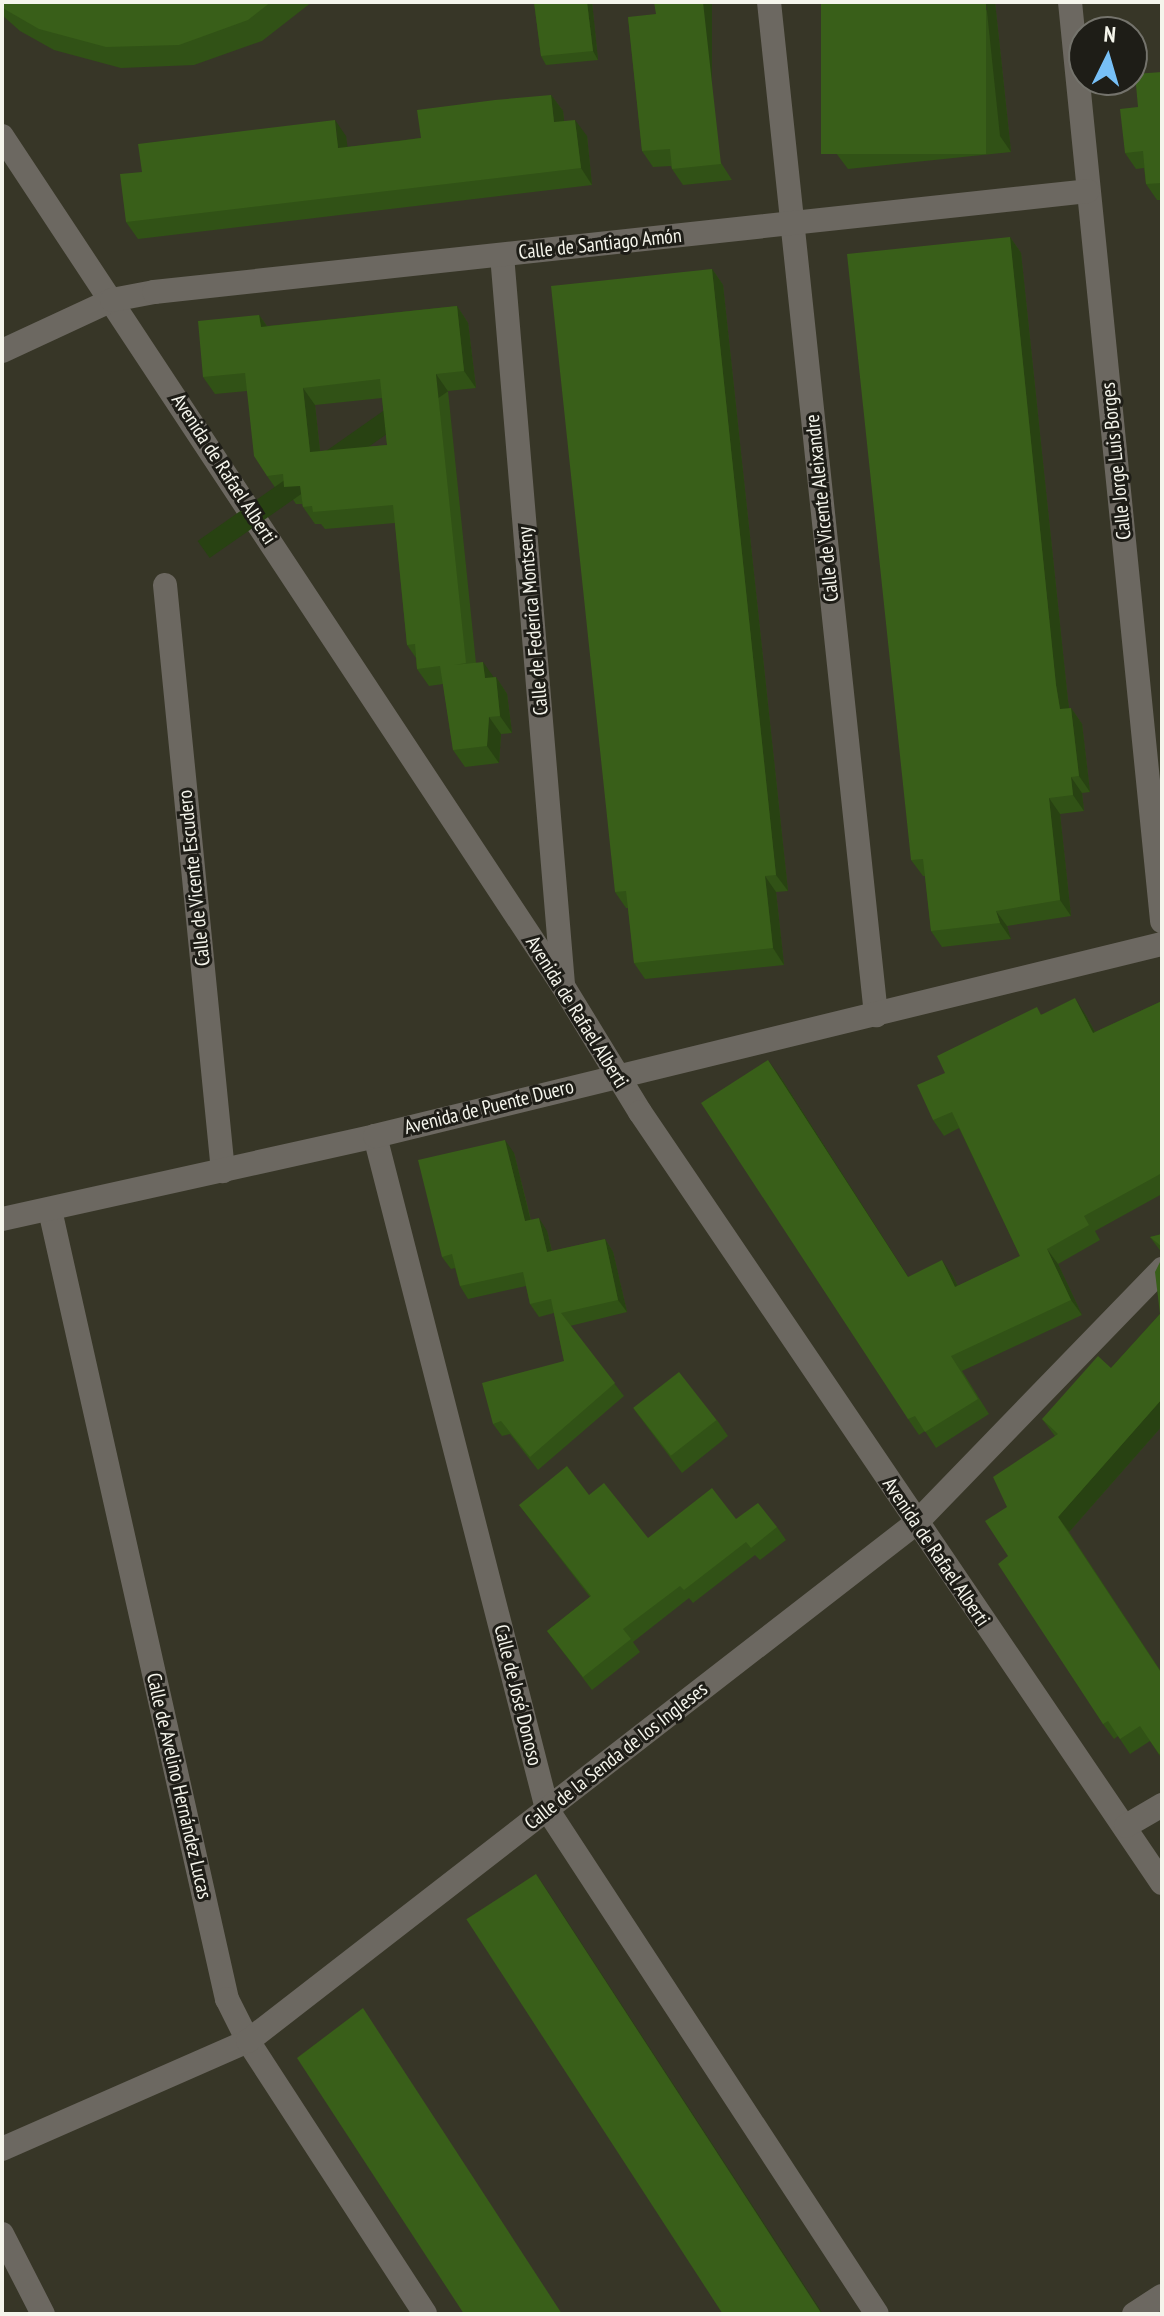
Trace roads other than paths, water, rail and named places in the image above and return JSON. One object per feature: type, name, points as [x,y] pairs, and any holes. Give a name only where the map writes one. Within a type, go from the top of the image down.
[{"type":"street","name":"Calle de Vicente Aleixandre","points":[[769,2],[876,1015]]},
{"type":"street","name":"Calle Jorge Luis Borges","points":[[1070,2],[1162,921]]},
{"type":"street","name":"Avenida de Rafael Alberti","points":[[2,136],[563,986],[615,1074],[1162,1883]]},
{"type":"street","name":"Calle de Santiago Amón","points":[[2,351],[112,300],[1088,191]]},
{"type":"street","name":"Calle de Federica Montseny","points":[[502,255],[563,986]]},
{"type":"street","name":"Calle de Vicente Escudero","points":[[165,585],[223,1171]]},
{"type":"street","name":"Avenida de Puente Duero","points":[[2,1219],[375,1136],[615,1074],[876,1015],[1162,944]]},
{"type":"street","name":"Calle de José Donoso","points":[[375,1136],[547,1809],[877,2314]]},
{"type":"street","name":"Calle de Avelino Hernández Lucas","points":[[50,1210],[227,1999],[248,2041],[425,2314]]},
{"type":"street","name":"Calle de la Senda de los Ingleses","points":[[2,2149],[248,2041],[916,1523],[1162,1269]]},
{"type":"street","points":[[1126,1826],[1162,1805]]},
{"type":"street","points":[[2,2234],[43,2314]]},
{"type":"street","points":[[1134,2314],[1162,2296]]}]
